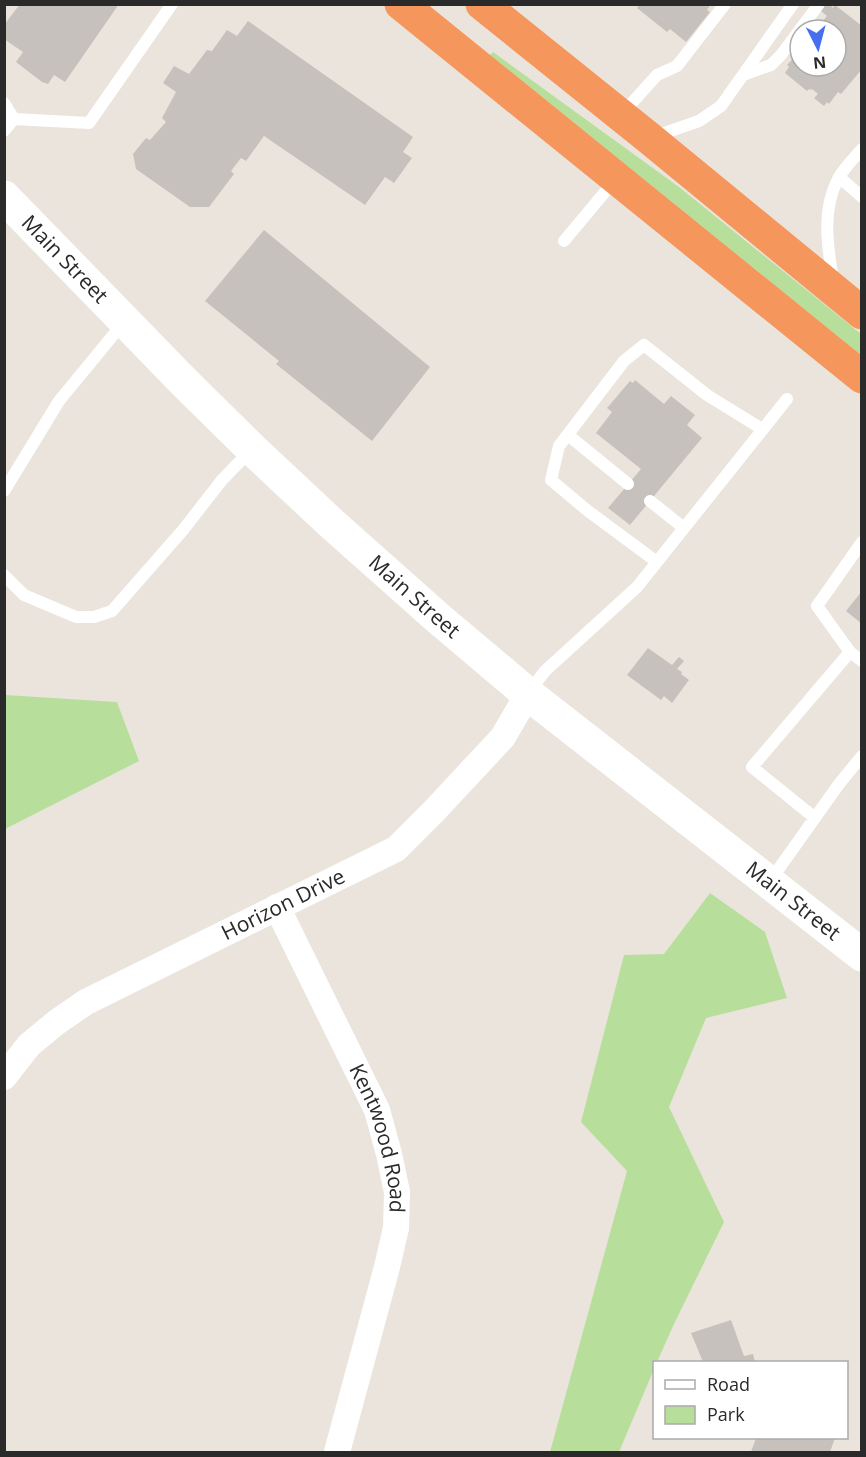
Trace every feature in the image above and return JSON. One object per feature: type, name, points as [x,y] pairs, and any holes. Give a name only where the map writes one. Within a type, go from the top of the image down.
[{"type":"highway","points":[[401,4],[861,377]]},
{"type":"highway","points":[[482,4],[649,138],[861,314]]},
{"type":"street","name":"Main Street","points":[[4,197],[252,449],[406,590],[528,694],[861,955]]},
{"type":"street","name":"Horizon Drive","points":[[4,1077],[29,1045],[86,1002],[396,849],[502,737],[528,694]]},
{"type":"street","name":"Kentwood Road","points":[[277,908],[377,1110],[397,1192],[396,1228],[387,1268],[337,1452]]},
{"type":"lane","points":[[15,119],[89,123],[172,4]]},
{"type":"lane","points":[[620,116],[657,75],[677,66],[725,4]]},
{"type":"lane","points":[[649,138],[699,121],[721,106],[793,4]]},
{"type":"lane","points":[[742,76],[771,65],[819,4]]},
{"type":"lane","points":[[4,104],[15,119]]},
{"type":"lane","points":[[4,131],[15,119]]},
{"type":"lane","points":[[835,292],[827,232],[831,195],[839,177],[861,149]]},
{"type":"lane","points":[[839,177],[861,197]]},
{"type":"lane","points":[[564,241],[615,179]]},
{"type":"lane","points":[[4,491],[59,400],[125,321]]},
{"type":"lane","points":[[657,562],[588,511],[551,480],[559,446],[624,361],[644,345],[707,395],[762,429]]},
{"type":"lane","points":[[528,694],[545,671],[637,587],[787,399]]},
{"type":"lane","points":[[568,435],[628,484]]},
{"type":"lane","points":[[4,575],[24,595],[76,617],[94,617],[112,610],[183,530],[222,480],[252,449]]},
{"type":"lane","points":[[650,501],[684,528]]},
{"type":"lane","points":[[861,542],[817,606],[850,652],[861,660]]},
{"type":"lane","points":[[815,818],[752,767],[850,652]]},
{"type":"lane","points":[[768,883],[861,756]]},
{"type":"green space","points":[[493,52],[679,187],[861,334],[861,355],[490,55]]},
{"type":"green space","points":[[5,695],[117,702],[139,761],[5,829]]},
{"type":"green space","points":[[710,893],[765,932],[787,998],[706,1018],[669,1107],[724,1222],[657,1361],[653,1361],[653,1371],[619,1452],[550,1452],[627,1171],[581,1122],[624,955],[664,954]]},
{"type":"building","points":[[20,4],[119,4],[65,82],[54,75],[48,84],[16,62],[23,52],[4,39],[4,25]]},
{"type":"building","points":[[640,4],[711,4],[707,10],[710,12],[686,42],[670,29],[667,32],[637,8]]},
{"type":"building","points":[[824,4],[829,4],[833,8],[835,5],[862,26],[862,69],[841,94],[838,92],[829,104],[827,102],[824,106],[814,98],[818,94],[812,89],[807,91],[791,78],[848,78],[848,18],[825,18],[827,16],[820,10]]},
{"type":"building","points":[[248,21],[413,137],[403,152],[412,158],[394,183],[385,177],[365,205],[264,136],[246,161],[241,158],[231,171],[234,174],[209,207],[190,207],[136,169],[133,154],[146,138],[150,140],[166,122],[162,118],[176,92],[163,83],[174,66],[189,74],[207,50],[212,51],[227,30],[237,36]]},
{"type":"building","points":[[264,230],[430,367],[372,441],[276,364],[279,361],[205,301]]},
{"type":"building","points":[[635,380],[664,404],[671,396],[695,415],[687,425],[702,438],[630,525],[608,508],[641,469],[596,433],[612,412],[607,408],[630,381],[633,383]]},
{"type":"building","points":[[862,591],[862,624],[846,611]]},
{"type":"building","points":[[648,648],[672,665],[679,657],[684,661],[677,669],[689,680],[672,703],[664,696],[661,700],[627,675]]},
{"type":"building","points":[[731,1320],[744,1356],[753,1354],[755,1361],[703,1361],[691,1333]]},
{"type":"building","points":[[756,1439],[835,1439],[830,1452],[751,1452]]}]
